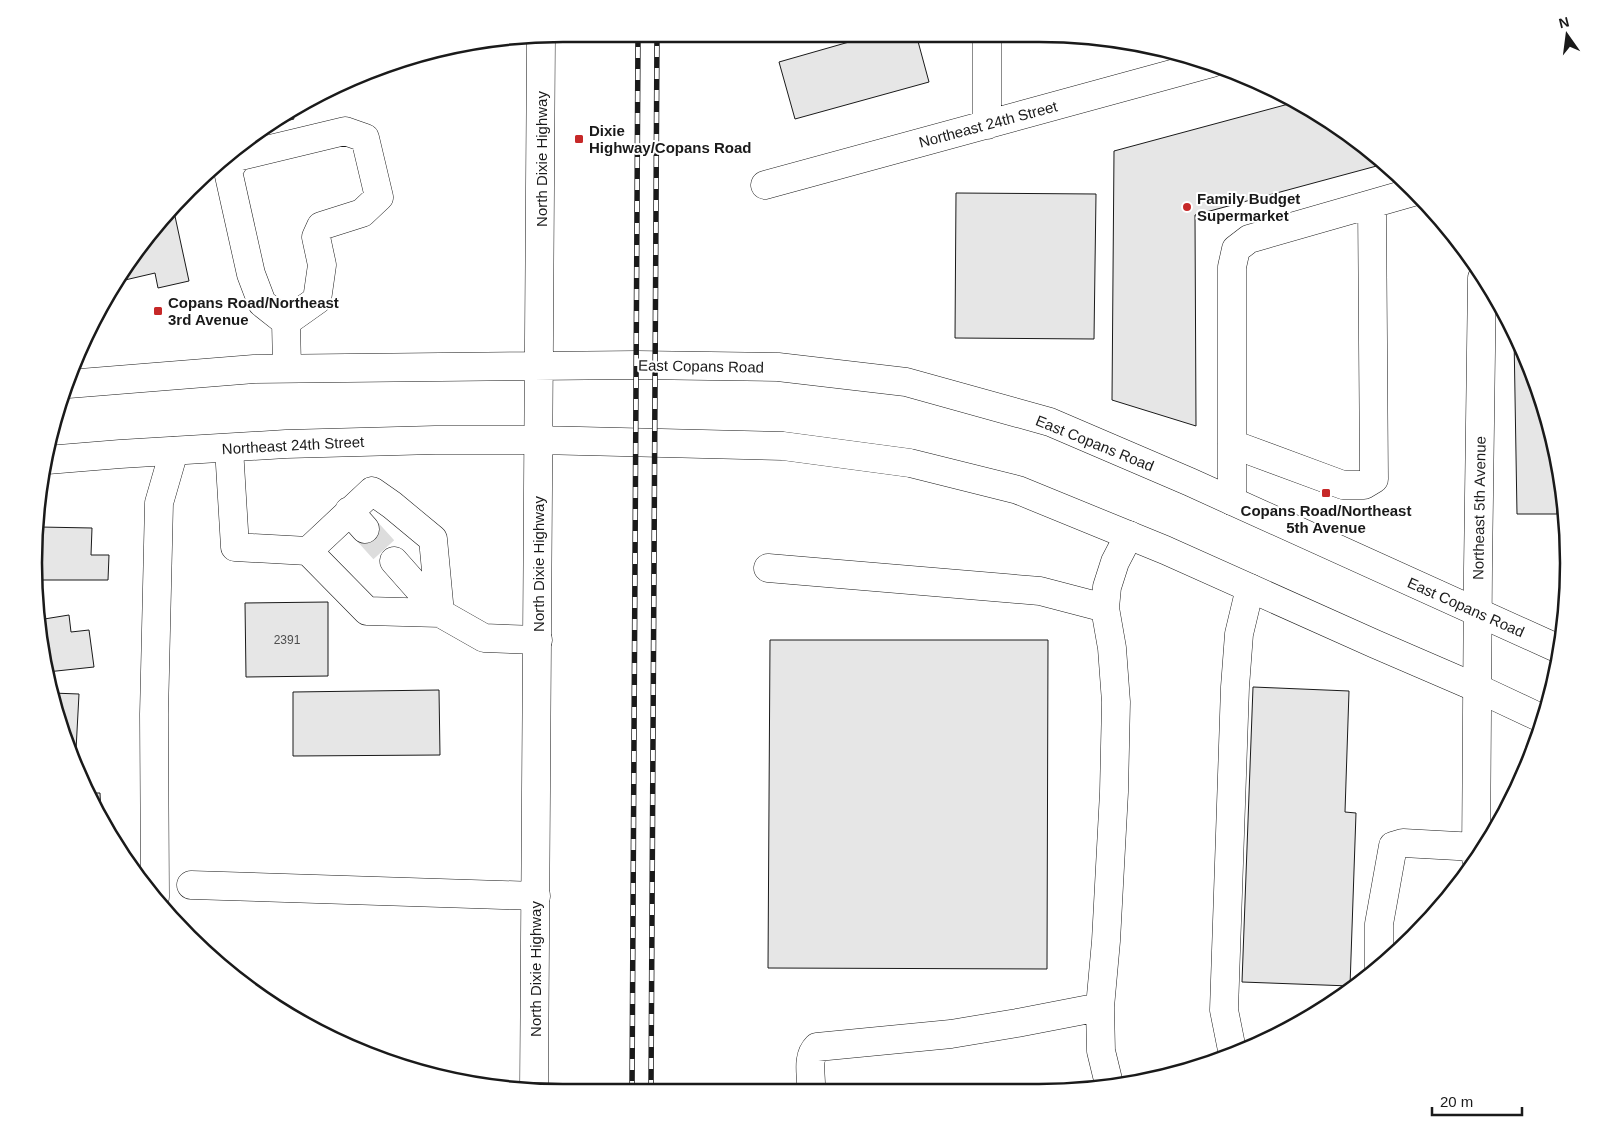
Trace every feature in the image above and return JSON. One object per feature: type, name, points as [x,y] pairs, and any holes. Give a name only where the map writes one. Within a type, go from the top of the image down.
[{"type":"main road","points":[[987,42],[987,125]]},
{"type":"main road","name":"North Dixie Highway","points":[[534,1083],[542,43]]},
{"type":"main road","name":"Northeast 24th Street","points":[[765,185],[1197,67]]},
{"type":"main road","points":[[238,156],[345,131],[365,138],[379,197],[362,213],[321,226],[316,237],[322,265],[318,300],[286,322]]},
{"type":"main road","points":[[234,160],[228,171],[251,274],[262,303],[286,322]]},
{"type":"main road","points":[[1232,501],[1232,267],[1236,249],[1249,239],[1406,194]]},
{"type":"main road","points":[[1232,444],[1343,484],[1364,485],[1374,479],[1372,204]]},
{"type":"main road","name":"Northeast 5th Avenue","points":[[1476,847],[1482,290]]},
{"type":"main road","points":[[286,322],[287,368]]},
{"type":"main road","points":[[75,383],[254,369],[539,366]]},
{"type":"main road","name":"East Copans Road","points":[[539,366],[778,367],[906,382],[1050,422],[1232,501],[1552,646]]},
{"type":"main road","name":"Northeast 24th Street","points":[[54,460],[229,448],[425,440],[539,440]]},
{"type":"main road","points":[[539,440],[783,446],[910,463],[1018,490],[1165,550],[1537,716]]},
{"type":"main road","points":[[229,448],[235,547],[308,551],[357,520],[372,492],[392,505],[433,539],[440,613]]},
{"type":"main road","points":[[155,887],[154,714],[159,503],[174,451]]},
{"type":"main road","points":[[1108,1080],[1101,1050],[1100,1006],[1106,941],[1114,792],[1116,702],[1112,648],[1105,608],[1107,587],[1115,562],[1129,535]]},
{"type":"main road","points":[[308,551],[367,611],[440,613]]},
{"type":"main road","points":[[394,561],[440,613],[484,638],[538,640]]},
{"type":"main road","points":[[768,568],[1040,591],[1105,608]]},
{"type":"main road","points":[[1231,1047],[1224,1010],[1235,687],[1239,634],[1250,588]]},
{"type":"main road","points":[[1379,957],[1380,924],[1393,846],[1403,843],[1473,852]]},
{"type":"main road","points":[[191,885],[536,896]]},
{"type":"main road","points":[[811,1084],[810,1058],[812,1051],[817,1047],[951,1034],[1035,1020],[1100,1006]]},
{"type":"building","points":[[849,42],[918,42],[929,82],[795,119],[779,62]]},
{"type":"building","points":[[1286,105],[1328,130],[1375,166],[1195,215],[1196,426],[1112,400],[1114,151]]},
{"type":"building","points":[[956,193],[1096,194],[1094,339],[955,338]]},
{"type":"building","points":[[175,217],[189,281],[158,288],[155,273],[126,280],[150,246]]},
{"type":"building","points":[[1514,351],[1532,396],[1542,429],[1555,495],[1557,514],[1517,514]]},
{"type":"building","points":[[44,527],[92,528],[91,555],[109,555],[108,580],[43,580]]},
{"type":"building","points":[[328,602],[328,676],[246,677],[245,603]]},
{"type":"building","points":[[69,615],[71,632],[89,630],[94,667],[54,671],[46,619]]},
{"type":"building","points":[[770,640],[1048,640],[1047,969],[768,968]]},
{"type":"building","points":[[1253,687],[1349,691],[1345,812],[1356,813],[1350,981],[1344,986],[1242,982]]},
{"type":"building","points":[[439,690],[440,755],[293,756],[293,692]]},
{"type":"building","points":[[59,693],[79,694],[76,747]]},
{"type":"building","points":[[96,793],[100,793],[100,802]]},
{"type":"tunnel","points":[[365,529],[394,561]]},
{"type":"railway","points":[[632,1084],[638,42]]},
{"type":"railway","points":[[651,1084],[657,42]]},
{"type":"place","name":"Dixie Highway/Copans Road","points":[[579,139]]},
{"type":"place","name":"Family Budget Supermarket","points":[[1187,207]]},
{"type":"place","name":"Copans Road/Northeast 3rd Avenue","points":[[158,311]]},
{"type":"place","name":"Copans Road/Northeast 5th Avenue","points":[[1326,493]]}]
